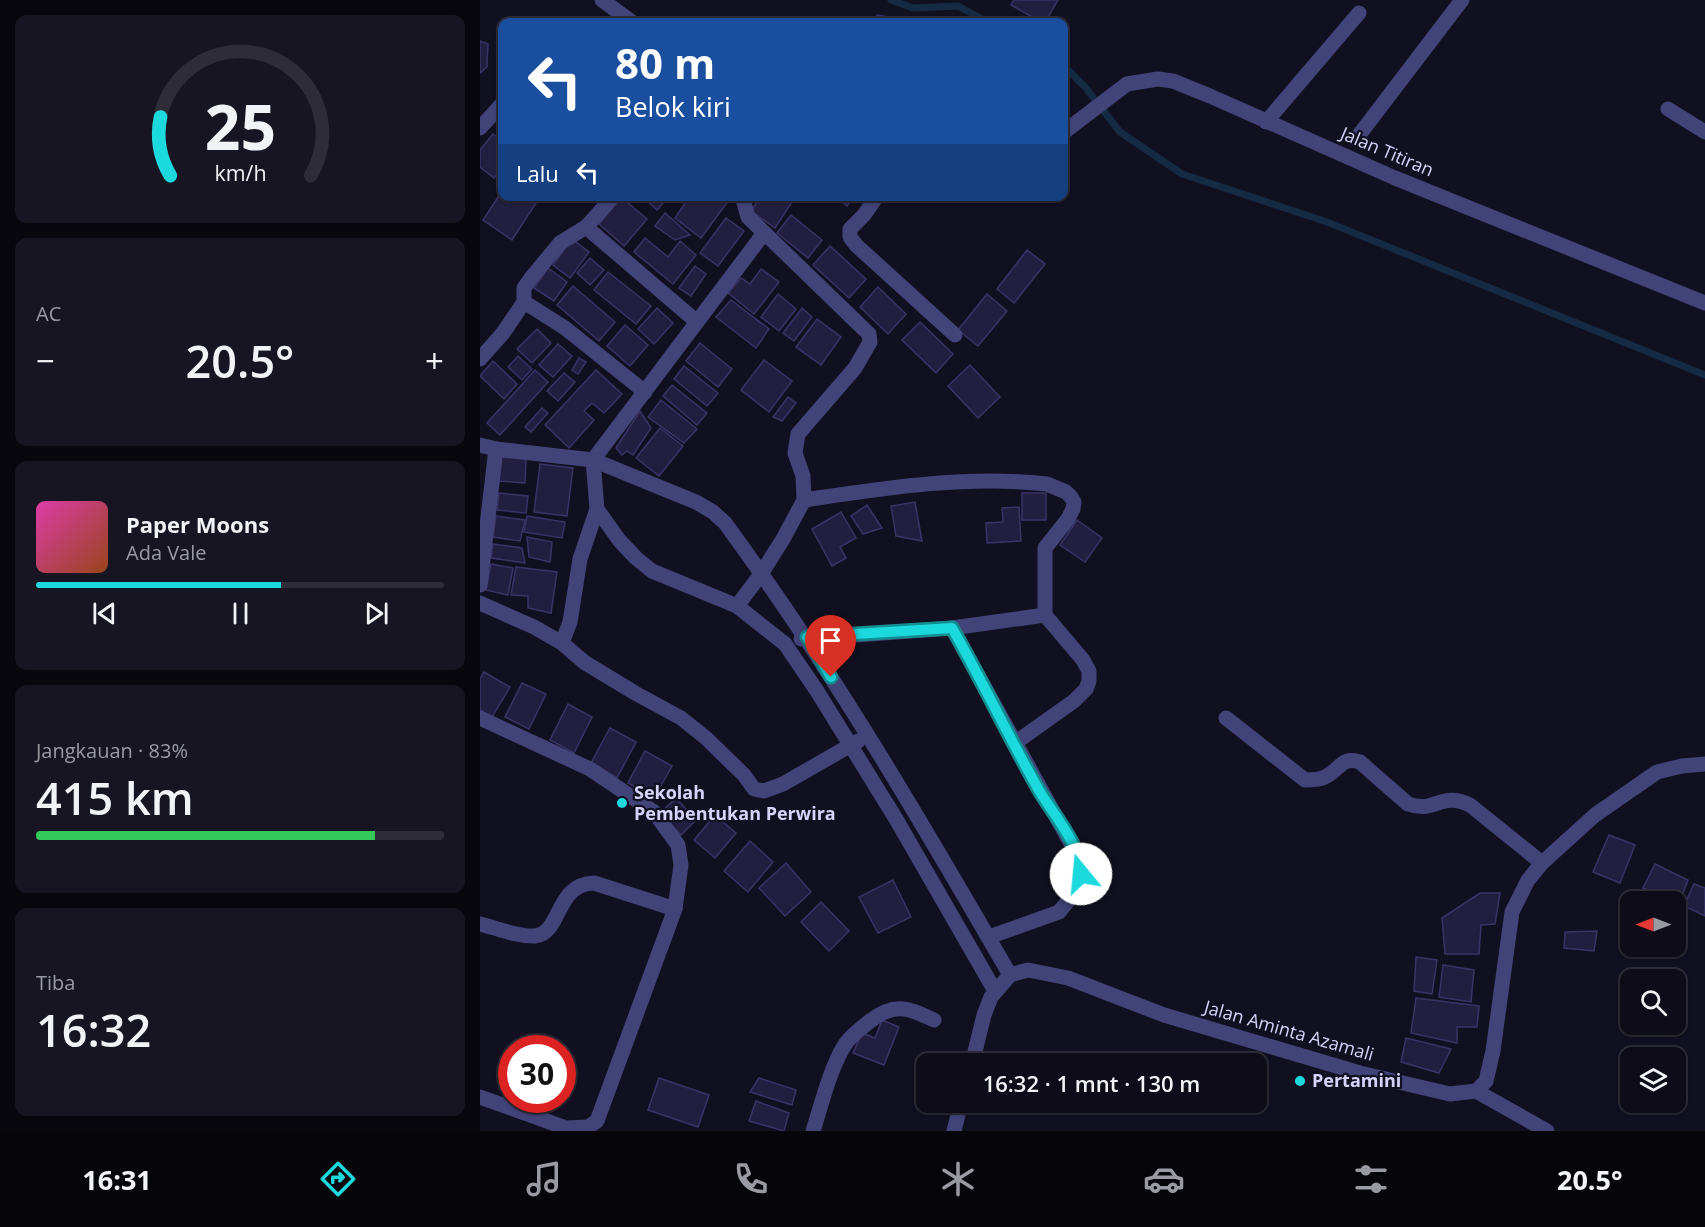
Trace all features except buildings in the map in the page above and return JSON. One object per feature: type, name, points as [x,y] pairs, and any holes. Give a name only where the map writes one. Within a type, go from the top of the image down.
[{"type":"street","points":[[602,0],[627,18]]},
{"type":"street","points":[[1356,139],[1462,0]]},
{"type":"street","points":[[1266,122],[1359,13]]},
{"type":"street","name":"Jalan Titiran","points":[[1068,129],[1127,84],[1144,80],[1173,81],[1406,182],[1705,303]]},
{"type":"street","points":[[480,128],[498,108]]},
{"type":"street","points":[[1668,109],[1705,132]]},
{"type":"street","points":[[480,359],[503,333],[524,302],[524,288],[531,278],[560,243],[586,227],[609,201]]},
{"type":"street","points":[[737,606],[761,574],[804,500],[803,476],[795,453],[798,434],[855,368],[870,342],[868,334],[748,217],[745,201]]},
{"type":"street","points":[[874,201],[850,229],[850,237],[856,245],[956,335]]},
{"type":"street","points":[[586,227],[697,322]]},
{"type":"street","points":[[562,643],[570,622],[579,559],[597,509],[593,460],[764,233]]},
{"type":"street","points":[[524,302],[565,328],[645,392]]},
{"type":"street","points":[[480,445],[496,449],[593,460],[696,502],[713,512],[725,523],[807,637],[1010,975],[995,991],[984,1015],[975,1053]]},
{"type":"street","points":[[480,585],[496,449]]},
{"type":"street","points":[[804,500],[900,485],[964,480],[1034,483],[1058,487],[1071,497],[1074,502],[1068,519],[1045,548],[1045,615],[1083,660],[1089,671],[1089,681],[1086,689],[1066,707],[1014,743]]},
{"type":"street","points":[[597,509],[619,540],[652,571],[737,606],[785,644],[817,691],[896,819],[995,991]]},
{"type":"street","points":[[480,603],[534,627],[562,643],[584,662],[681,718],[706,738],[744,775],[754,789],[764,791],[783,784],[868,736]]},
{"type":"street","points":[[785,644],[807,637],[952,628],[1045,615]]},
{"type":"street","points":[[952,628],[1081,862],[1077,890],[1059,912],[988,937]]},
{"type":"street","points":[[480,718],[590,769],[654,812],[678,845],[681,865],[675,909],[597,1121],[588,1127],[566,1128],[480,1097]]},
{"type":"street","points":[[1226,718],[1305,780],[1326,777],[1346,760],[1360,762],[1408,804],[1430,807],[1445,800],[1458,800],[1470,805],[1542,863]]},
{"type":"street","points":[[1547,1131],[1476,1091],[1486,1081],[1493,1052],[1512,912],[1528,880],[1542,863],[1595,814],[1657,772],[1682,766],[1705,764]]},
{"type":"street","points":[[480,924],[533,936],[542,934],[549,929],[568,895],[582,883],[594,883],[675,909]]},
{"type":"street","points":[[939,895],[957,884]]},
{"type":"street","name":"Jalan Aminta Azamali","points":[[1010,975],[1028,970],[1049,973],[1068,978],[1164,1015],[1360,1072],[1449,1094],[1476,1091]]},
{"type":"street","points":[[813,1131],[838,1058],[845,1044],[857,1031],[879,1014],[892,1009],[904,1009],[934,1020]]},
{"type":"street","points":[[954,1131],[958,1113]]},
{"type":"waterway","points":[[891,0],[913,8],[958,6],[980,18]]},
{"type":"waterway","points":[[1068,70],[1085,87],[1120,132],[1182,174],[1327,222],[1705,375]]},
{"type":"place","name":"Sekolah Pembentukan Perwira","points":[[622,803]]},
{"type":"place","name":"Pertamini","points":[[1300,1081]]},
{"type":"route","points":[[831,677],[807,637],[952,628],[1041,793],[1061,823],[1081,862],[1081,874]]}]
